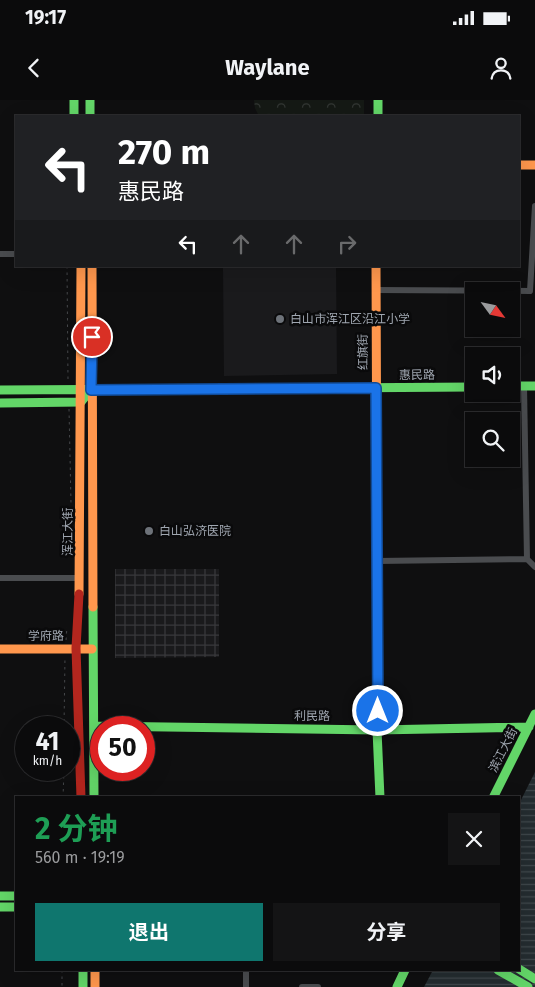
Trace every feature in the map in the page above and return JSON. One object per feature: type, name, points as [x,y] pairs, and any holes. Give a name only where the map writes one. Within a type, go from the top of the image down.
[{"type":"main road","points":[[74,100],[74,115]]},
{"type":"main road","points":[[90,100],[90,115]]},
{"type":"main road","points":[[378,100],[378,115]]},
{"type":"main road","points":[[520,165],[535,165]]},
{"type":"main road","name":"浑江大街","points":[[81,267],[80,578],[76,648],[81,796]]},
{"type":"main road","name":"浑江大街","points":[[92,267],[94,716]]},
{"type":"main road","name":"红旗街","points":[[376,267],[380,796]]},
{"type":"main road","name":"惠民路","points":[[0,390],[465,386]]},
{"type":"main road","points":[[520,386],[535,386]]},
{"type":"main road","points":[[0,403],[81,402],[91,390]]},
{"type":"main road","name":"学府路","points":[[0,649],[92,649]]},
{"type":"main road","name":"滨江大街","points":[[494,796],[535,714]]},
{"type":"main road","name":"利民路","points":[[155,727],[378,730],[529,727]]},
{"type":"main road","name":"浑江大街","points":[[94,781],[94,796]]},
{"type":"main road","points":[[0,896],[15,896]]},
{"type":"main road","points":[[0,907],[15,907]]},
{"type":"main road","points":[[83,971],[83,987]]},
{"type":"main road","points":[[95,971],[95,987]]},
{"type":"main road","points":[[397,987],[405,971]]},
{"type":"main road","points":[[500,971],[528,987]]},
{"type":"main road","points":[[520,971],[535,979]]},
{"type":"street","points":[[375,290],[530,291],[535,206]]},
{"type":"street","points":[[0,254],[15,254]]},
{"type":"street","points":[[524,386],[527,558],[535,567]]},
{"type":"street","points":[[377,561],[527,558]]},
{"type":"street","points":[[0,578],[80,578]]},
{"type":"street","points":[[246,971],[246,987]]},
{"type":"street","points":[[302,987],[318,987]]},
{"type":"path","points":[[67,267],[68,390]]},
{"type":"path","points":[[69,402],[71,509]]},
{"type":"path","points":[[64,716],[68,622]]},
{"type":"path","points":[[64,781],[64,796]]},
{"type":"path","points":[[62,971],[62,987]]},
{"type":"shaded area","name":"白山市浑江区沿江小学","points":[[336,267],[337,374],[224,376],[223,268]]},
{"type":"shaded area","points":[[115,569],[219,569],[219,657],[115,658]]},
{"type":"shaded area","points":[[535,772],[535,987],[424,987],[432,971],[520,971],[520,802]]},
{"type":"green space","points":[[254,100],[364,100],[364,115],[258,115]]},
{"type":"traffic: fast","points":[[74,100],[74,115]]},
{"type":"traffic: fast","points":[[90,100],[90,115]]},
{"type":"traffic: fast","points":[[378,100],[378,115]]},
{"type":"traffic: fast","points":[[520,386],[535,386]]},
{"type":"traffic: fast","points":[[0,390],[465,387]]},
{"type":"traffic: fast","points":[[0,403],[81,402],[85,397]]},
{"type":"traffic: fast","points":[[377,530],[377,730],[380,796]]},
{"type":"traffic: fast","points":[[93,607],[94,796]]},
{"type":"traffic: fast","points":[[494,796],[535,714]]},
{"type":"traffic: fast","points":[[155,727],[377,730],[529,727]]},
{"type":"traffic: fast","points":[[0,896],[15,896]]},
{"type":"traffic: fast","points":[[0,907],[15,907]]},
{"type":"traffic: fast","points":[[520,970],[535,979]]},
{"type":"traffic: fast","points":[[83,971],[83,987]]},
{"type":"traffic: fast","points":[[397,987],[405,971]]},
{"type":"traffic: fast","points":[[500,971],[528,987]]},
{"type":"traffic: slow","points":[[520,165],[535,165]]},
{"type":"traffic: slow","points":[[79,594],[81,267]]},
{"type":"traffic: slow","points":[[92,267],[93,607]]},
{"type":"traffic: slow","points":[[376,267],[377,530]]},
{"type":"traffic: slow","points":[[0,649],[92,649]]},
{"type":"traffic: slow","points":[[95,971],[95,987]]},
{"type":"traffic: jam","points":[[79,594],[76,648],[81,796]]},
{"type":"place","name":"白山市浑江区沿江小学","points":[[280,319]]},
{"type":"place","name":"白山弘济医院","points":[[149,531]]},
{"type":"route","points":[[92,337],[91,390],[376,388],[378,711]]}]
